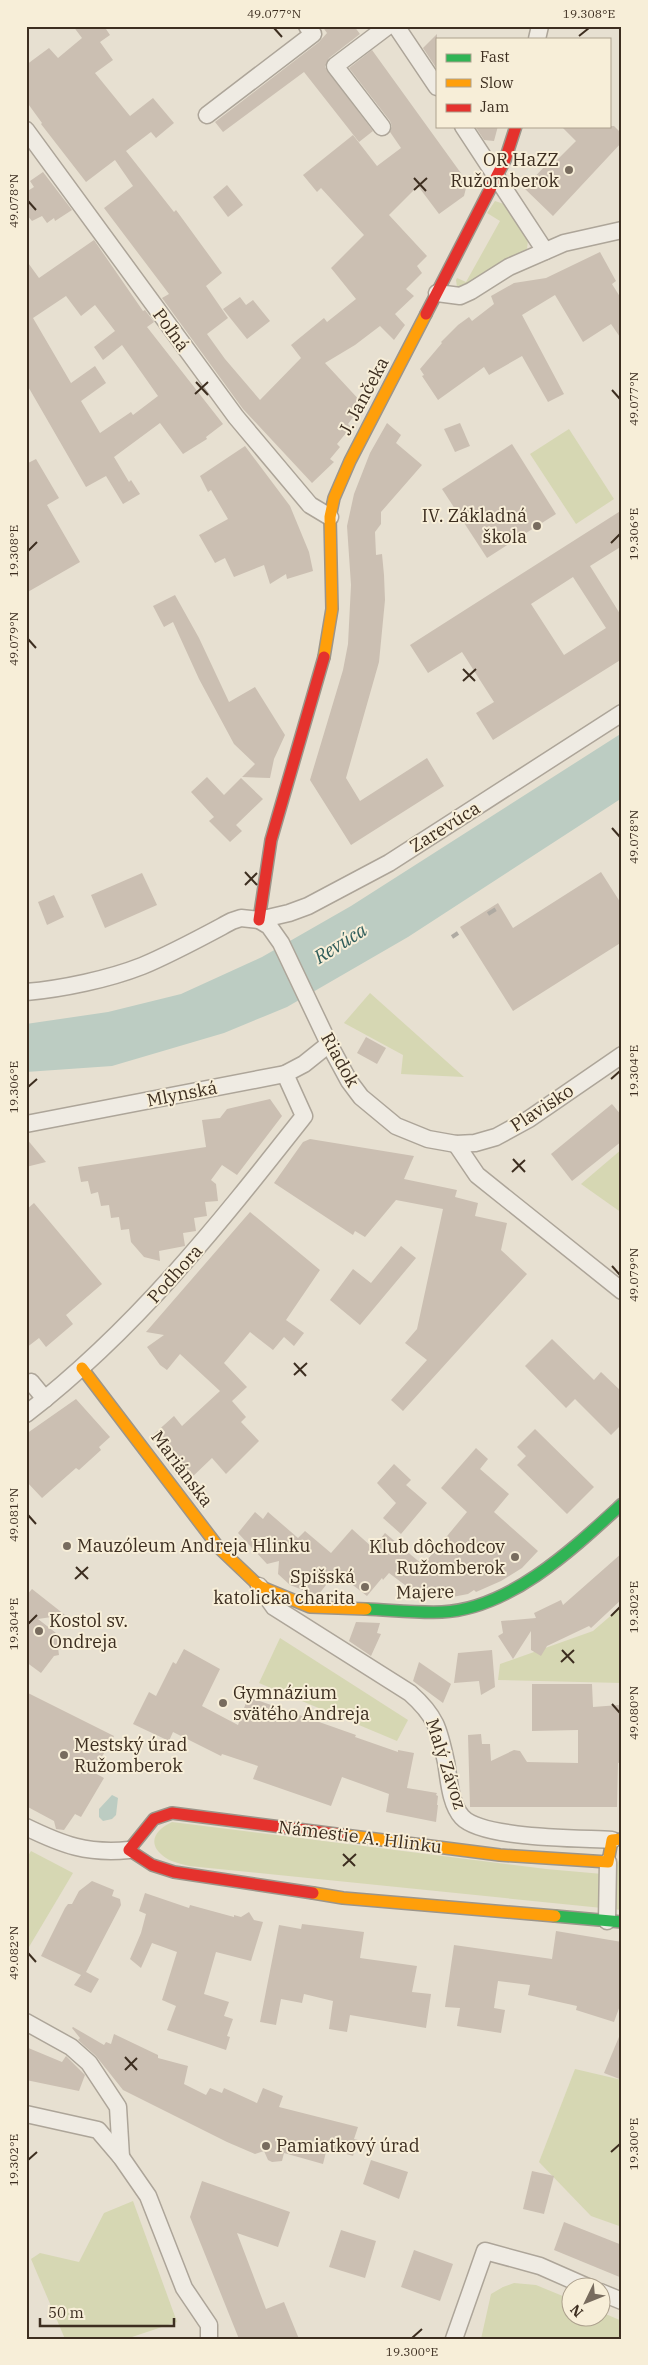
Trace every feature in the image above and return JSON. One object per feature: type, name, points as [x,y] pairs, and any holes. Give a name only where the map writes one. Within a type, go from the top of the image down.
[{"type":"street","points":[[207,116],[313,34],[307,26]]},
{"type":"street","points":[[382,127],[335,66],[388,26]]},
{"type":"street","points":[[396,26],[436,86]]},
{"type":"street","points":[[464,128],[545,251]]},
{"type":"street","name":"J. Jančeka","points":[[330,517],[334,498],[350,461],[497,177],[505,160],[515,128]]},
{"type":"street","name":"Poľná","points":[[26,130],[236,417],[310,505],[330,517]]},
{"type":"street","points":[[437,293],[460,296],[472,292],[509,267],[564,243],[622,230]]},
{"type":"street","points":[[259,920],[264,876],[271,840],[319,682],[328,636],[332,610],[330,517]]},
{"type":"street","name":"Zarevúca","points":[[26,992],[94,979],[140,966],[174,952],[232,921],[241,918],[259,920],[289,913],[308,906],[389,862],[622,713]]},
{"type":"street","name":"Riadok","points":[[259,920],[269,926],[281,943],[329,1044],[349,1081],[361,1096],[385,1118],[415,1134],[456,1144]]},
{"type":"street","name":"Mlynská","points":[[26,1124],[285,1074],[304,1064],[329,1044]]},
{"type":"street","name":"Plavisko","points":[[456,1144],[475,1143],[496,1137],[510,1130],[622,1055]]},
{"type":"street","name":"Podhora","points":[[26,1414],[82,1368],[129,1324],[185,1263],[304,1116],[285,1074]]},
{"type":"street","points":[[456,1144],[476,1175],[622,1291]]},
{"type":"street","name":"Mariánska","points":[[82,1368],[220,1548],[241,1571],[259,1586]]},
{"type":"street","points":[[31,1382],[46,1399]]},
{"type":"street","name":"Majere","points":[[259,1586],[310,1607],[443,1612],[477,1606],[507,1594],[539,1573],[586,1537],[622,1504]]},
{"type":"street","name":"Malý Závoz","points":[[259,1586],[274,1607],[410,1693],[428,1709],[440,1734],[455,1803],[462,1817],[467,1822],[488,1830],[515,1834],[617,1840]]},
{"type":"street","name":"Námestie A. Hlinku","points":[[129,1850],[139,1835],[154,1819],[172,1812],[500,1855],[608,1862]]},
{"type":"street","points":[[26,1827],[73,1848],[101,1852],[129,1850],[152,1866],[174,1872],[343,1898],[614,1921],[608,1862],[617,1840]]},
{"type":"street","points":[[26,2022],[71,2047],[89,2063],[118,2107],[121,2157]]},
{"type":"street","points":[[26,2114],[98,2130],[121,2157],[148,2196],[184,2288],[209,2325],[209,2339]]},
{"type":"street","points":[[454,2339],[485,2252],[540,2266],[567,2278]]},
{"type":"street","points":[[610,2296],[622,2301]]},
{"type":"green space","points":[[495,201],[504,204],[528,240],[527,249],[465,287],[457,287],[457,278],[466,282],[500,221],[487,213]]},
{"type":"green space","points":[[569,429],[614,499],[576,524],[530,454]]},
{"type":"green space","points":[[370,993],[464,1077],[401,1074],[403,1055],[344,1023]]},
{"type":"green space","points":[[622,1149],[622,1213],[581,1184]]},
{"type":"green space","points":[[622,1606],[622,1683],[498,1680],[500,1664],[593,1631]]},
{"type":"green space","points":[[280,1638],[408,1720],[397,1741],[259,1683]]},
{"type":"green space","points":[[172,1822],[546,1869],[614,1875],[619,1859],[622,1858],[622,1910],[189,1866],[168,1859],[160,1853],[154,1843],[157,1833]]},
{"type":"green space","points":[[31,1851],[73,1873],[26,1952],[26,1859]]},
{"type":"green space","points":[[575,2069],[622,2080],[622,2227],[591,2216],[539,2162]]},
{"type":"green space","points":[[133,2201],[177,2322],[126,2339],[65,2339],[31,2259],[40,2253],[79,2262],[104,2213]]},
{"type":"green space","points":[[514,2283],[536,2285],[560,2295],[560,2328],[610,2328],[610,2316],[622,2321],[622,2339],[481,2339],[491,2294]]},
{"type":"water","name":"Revúca","points":[[622,733],[622,798],[408,937],[287,1007],[224,1033],[112,1066],[26,1072],[26,1024],[108,1012],[181,994],[262,957],[351,906]]},
{"type":"water","points":[[112,1795],[118,1798],[116,1815],[112,1819],[103,1821],[99,1817],[99,1809]]},
{"type":"building","points":[[73,26],[104,26],[110,35],[100,42],[113,60],[95,73],[130,116],[153,98],[174,123],[156,138],[151,132],[126,151],[174,212],[176,210],[222,273],[206,286],[228,318],[207,334],[225,359],[260,400],[301,358],[291,345],[324,318],[327,322],[356,299],[331,268],[364,235],[321,188],[317,192],[303,175],[353,135],[377,166],[401,148],[390,132],[392,126],[390,121],[349,68],[372,50],[463,176],[467,184],[464,196],[439,214],[418,186],[389,215],[427,256],[417,266],[422,273],[406,289],[414,296],[395,314],[405,325],[394,340],[380,326],[355,345],[325,363],[363,404],[348,424],[351,427],[337,444],[340,447],[330,459],[334,462],[312,483],[243,409],[162,298],[169,294],[104,208],[133,186],[115,160],[86,182],[41,124],[26,101],[26,65],[49,48],[58,58],[82,38]]},
{"type":"building","points":[[322,26],[354,26],[360,34],[329,58],[325,67],[373,131],[359,142],[304,72],[223,132],[215,122],[319,42],[327,33]]},
{"type":"building","points":[[437,34],[436,68],[423,48]]},
{"type":"building","name":"OR HaZZ Ružomberok","points":[[610,126],[614,126],[622,134],[622,142],[553,216],[524,188],[548,163],[551,166],[576,141],[563,128],[610,128]]},
{"type":"building","points":[[476,128],[497,128],[494,141],[484,140]]},
{"type":"building","points":[[43,172],[72,210],[55,221],[54,218],[47,223],[42,216],[32,221],[26,214],[26,192],[34,187],[30,181]]},
{"type":"building","points":[[227,185],[243,205],[228,217],[213,197]]},
{"type":"building","points":[[94,240],[143,311],[145,310],[154,322],[147,327],[223,424],[206,437],[207,439],[183,454],[160,423],[114,457],[129,482],[131,480],[140,494],[123,504],[106,476],[86,487],[26,383],[26,260],[39,278]],"holes":[[[66,296],[81,316],[95,305],[115,331],[94,347],[103,360],[122,345],[158,396],[133,415],[131,412],[100,433],[81,401],[106,383],[95,366],[71,383],[33,318]]]},
{"type":"building","points":[[600,252],[616,281],[612,284],[622,300],[622,340],[611,324],[583,342],[555,295],[522,315],[564,394],[548,402],[522,356],[489,375],[484,367],[438,400],[422,376],[424,375],[420,369],[441,342],[458,325],[469,317],[472,321],[494,304],[491,296],[514,283],[546,278]]},
{"type":"building","points":[[240,297],[246,305],[253,300],[270,321],[247,339],[223,309]]},
{"type":"building","points":[[387,423],[401,435],[396,443],[422,465],[381,512],[381,524],[375,532],[376,555],[382,554],[385,600],[379,662],[346,778],[360,801],[427,758],[444,786],[351,845],[310,780],[343,670],[348,644],[351,585],[347,526],[354,494],[370,453]]},
{"type":"building","points":[[460,423],[470,446],[455,452],[444,429]]},
{"type":"building","points":[[512,444],[556,514],[487,558],[442,489]]},
{"type":"building","points":[[245,446],[290,506],[309,552],[313,571],[287,579],[286,574],[270,584],[264,565],[234,577],[225,558],[215,563],[199,535],[228,519],[211,490],[208,492],[200,476]]},
{"type":"building","points":[[36,459],[59,498],[47,505],[80,562],[26,593],[26,464]]},
{"type":"building","points":[[622,510],[622,546],[590,566],[622,617],[622,659],[493,740],[476,713],[494,702],[462,652],[428,673],[410,645]],"holes":[[[573,577],[606,628],[564,655],[531,604]]]},
{"type":"building","points":[[175,595],[199,638],[229,702],[255,687],[285,735],[274,759],[270,778],[242,777],[255,764],[234,744],[199,679],[173,622],[164,627],[153,606]]},
{"type":"building","points":[[207,777],[224,795],[241,778],[263,799],[236,825],[242,831],[230,842],[209,821],[214,817],[191,792]]},
{"type":"building","points":[[601,872],[622,905],[622,942],[513,1011],[460,927],[498,903],[513,928]]},
{"type":"building","points":[[142,873],[157,905],[105,928],[91,895]]},
{"type":"building","points":[[54,895],[64,917],[47,925],[38,902]]},
{"type":"building","points":[[366,1037],[386,1048],[377,1064],[357,1053]]},
{"type":"building","points":[[270,1099],[282,1116],[237,1175],[222,1165],[211,1180],[216,1184],[218,1201],[205,1202],[207,1216],[194,1218],[196,1231],[183,1233],[185,1246],[159,1251],[160,1261],[144,1257],[131,1242],[129,1229],[121,1230],[119,1217],[111,1218],[109,1205],[101,1206],[98,1192],[91,1194],[88,1181],[81,1182],[78,1167],[206,1147],[202,1120],[220,1118],[227,1109]]},
{"type":"building","points":[[612,1104],[622,1116],[622,1141],[572,1181],[551,1154]]},
{"type":"building","points":[[26,1138],[46,1162],[26,1167]]},
{"type":"building","points":[[310,1139],[414,1156],[404,1179],[457,1190],[455,1197],[478,1203],[475,1216],[507,1223],[501,1250],[527,1274],[403,1411],[391,1400],[427,1360],[405,1343],[417,1329],[443,1209],[396,1200],[365,1237],[355,1231],[353,1235],[274,1183],[303,1142]]},
{"type":"building","points":[[34,1203],[102,1284],[66,1315],[73,1324],[46,1347],[39,1338],[26,1348],[26,1210]]},
{"type":"building","points":[[250,1212],[320,1270],[286,1320],[304,1333],[294,1346],[284,1337],[273,1350],[250,1332],[224,1363],[247,1387],[232,1401],[246,1417],[241,1422],[259,1441],[226,1474],[212,1458],[189,1480],[153,1435],[174,1416],[182,1426],[220,1391],[180,1354],[167,1370],[160,1365],[147,1347],[164,1335],[146,1332]]},
{"type":"building","points":[[401,1246],[416,1258],[360,1325],[330,1300],[353,1269],[371,1283]]},
{"type":"building","points":[[552,1339],[594,1380],[601,1372],[622,1392],[622,1424],[611,1435],[575,1399],[566,1408],[525,1366]]},
{"type":"building","points":[[76,1399],[110,1437],[99,1447],[101,1450],[79,1470],[76,1468],[42,1498],[26,1481],[26,1434]]},
{"type":"building","points":[[535,1429],[594,1487],[567,1514],[517,1465],[526,1456],[517,1447]]},
{"type":"building","points":[[476,1448],[488,1459],[480,1469],[509,1494],[494,1512],[538,1551],[522,1568],[501,1581],[476,1592],[474,1590],[468,1594],[442,1599],[430,1598],[426,1595],[422,1598],[389,1573],[383,1580],[382,1578],[367,1596],[336,1572],[319,1594],[313,1594],[290,1585],[278,1574],[279,1561],[267,1564],[238,1533],[255,1512],[263,1519],[268,1512],[298,1538],[305,1531],[331,1553],[352,1529],[373,1548],[385,1533],[423,1565],[467,1512],[441,1488]]},
{"type":"building","points":[[394,1464],[411,1480],[406,1485],[427,1503],[401,1534],[383,1518],[396,1503],[377,1483]]},
{"type":"building","points":[[622,1553],[622,1599],[591,1628],[589,1626],[547,1646],[541,1656],[531,1650],[531,1631],[513,1659],[498,1636],[503,1633],[501,1621],[536,1618],[534,1613],[561,1600],[563,1605]]},
{"type":"building","name":"Kostol sv. Ondreja","points":[[32,1589],[65,1615],[38,1619],[56,1633],[59,1655],[54,1656],[41,1673],[26,1662],[26,1596]]},
{"type":"building","points":[[356,1622],[380,1623],[377,1633],[381,1634],[371,1656],[349,1641]]},
{"type":"building","points":[[184,1649],[220,1669],[202,1706],[238,1725],[248,1697],[356,1735],[355,1737],[398,1752],[398,1750],[414,1753],[407,1788],[437,1793],[436,1822],[386,1812],[389,1794],[342,1777],[331,1806],[253,1779],[258,1766],[222,1754],[221,1756],[173,1732],[169,1741],[133,1724],[149,1692],[156,1696],[173,1662],[176,1664]]},
{"type":"building","points":[[492,1650],[495,1687],[481,1695],[479,1681],[454,1683],[458,1653]]},
{"type":"building","points":[[419,1662],[451,1684],[443,1703],[413,1681]]},
{"type":"building","points":[[532,1684],[592,1684],[593,1707],[619,1705],[622,1762],[618,1763],[617,1807],[470,1807],[468,1735],[481,1734],[482,1744],[490,1744],[491,1761],[514,1750],[520,1751],[527,1762],[578,1763],[578,1730],[532,1731]]},
{"type":"building","name":"Mestský úrad Ružomberok","points":[[26,1692],[114,1736],[93,1772],[104,1778],[81,1817],[75,1814],[64,1830],[56,1829],[54,1821],[26,1806]]},
{"type":"building","points":[[92,1881],[114,1890],[112,1896],[120,1899],[121,1905],[86,1972],[99,1979],[91,1993],[74,1985],[81,1975],[41,1956],[65,1908],[68,1904],[72,1904],[79,1891]]},
{"type":"building","points":[[145,1893],[189,1908],[190,1905],[234,1917],[234,1915],[241,1917],[249,1912],[254,1920],[263,1922],[251,1961],[216,1952],[204,1994],[229,2002],[224,2016],[233,2019],[227,2036],[230,2037],[226,2050],[167,2030],[176,2006],[162,2000],[177,1952],[152,1943],[141,1968],[130,1959],[141,1933],[146,1914],[139,1911]]},
{"type":"building","points":[[302,1924],[364,1932],[360,1958],[417,1966],[412,1992],[431,1994],[426,2028],[350,2015],[347,2032],[329,2029],[333,2001],[304,1994],[302,2003],[281,1999],[276,2025],[260,2022],[279,1925],[301,1929]]},
{"type":"building","points":[[556,1931],[622,1942],[622,2000],[614,2022],[576,2010],[577,2006],[528,1995],[530,1985],[498,1981],[494,2008],[505,2010],[501,2033],[457,2026],[460,2008],[445,2007],[454,1945],[552,1959]]},
{"type":"building","points":[[73,2027],[104,2045],[106,2042],[111,2044],[114,2034],[158,2055],[158,2058],[188,2066],[184,2084],[206,2095],[210,2088],[222,2093],[224,2088],[257,2103],[263,2088],[283,2096],[279,2107],[358,2127],[354,2139],[358,2140],[353,2156],[327,2148],[323,2164],[284,2153],[282,2161],[272,2162],[268,2160],[264,2151],[255,2154],[227,2142],[123,2090],[96,2056],[78,2040],[80,2038]]},
{"type":"building","points":[[622,2032],[622,2080],[604,2073]]},
{"type":"building","points":[[26,2047],[62,2062],[66,2056],[85,2075],[79,2091],[26,2080]]},
{"type":"building","points":[[371,2160],[408,2172],[399,2199],[363,2184]]},
{"type":"building","points":[[532,2171],[554,2176],[544,2214],[523,2209]]},
{"type":"building","points":[[202,2181],[290,2212],[278,2247],[237,2233],[266,2309],[284,2302],[299,2339],[239,2339],[190,2217]]},
{"type":"building","points":[[564,2222],[622,2245],[622,2278],[554,2250]]},
{"type":"building","points":[[341,2230],[376,2241],[365,2278],[329,2267]]},
{"type":"building","points":[[414,2250],[453,2264],[440,2301],[401,2287]]},
{"type":"railway","points":[[488,914],[496,909]]},
{"type":"railway","points":[[452,937],[458,933]]},
{"type":"traffic: fast","points":[[366,1609],[442,1612],[467,1608],[492,1600],[516,1588],[562,1557],[622,1504]]},
{"type":"traffic: fast","points":[[555,1916],[622,1922]]},
{"type":"traffic: slow","points":[[324,657],[332,609],[330,517],[334,498],[350,461],[426,314]]},
{"type":"traffic: slow","points":[[82,1368],[219,1548],[259,1586],[310,1607],[366,1609]]},
{"type":"traffic: slow","points":[[344,1835],[500,1855],[608,1862],[612,1840],[622,1839]]},
{"type":"traffic: slow","points":[[313,1893],[343,1898],[555,1916]]},
{"type":"traffic: jam","points":[[426,314],[505,160],[515,128]]},
{"type":"traffic: jam","points":[[259,920],[271,840],[324,657]]},
{"type":"traffic: jam","points":[[313,1893],[174,1872],[152,1865],[129,1850],[154,1819],[172,1813],[344,1835]]},
{"type":"place","name":"OR HaZZ Ružomberok","points":[[569,170]]},
{"type":"place","name":"IV. Základná škola","points":[[537,526]]},
{"type":"place","name":"Mauzóleum Andreja Hlinku","points":[[67,1546]]},
{"type":"place","name":"Klub dôchodcov Ružomberok","points":[[515,1557]]},
{"type":"place","name":"Spišská katolicka charita","points":[[365,1587]]},
{"type":"place","name":"Kostol sv. Ondreja","points":[[39,1631]]},
{"type":"place","name":"Gymnázium svätého Andreja","points":[[223,1703]]},
{"type":"place","name":"Mestský úrad Ružomberok","points":[[64,1755]]},
{"type":"place","name":"Pamiatkový úrad","points":[[266,2146]]}]
